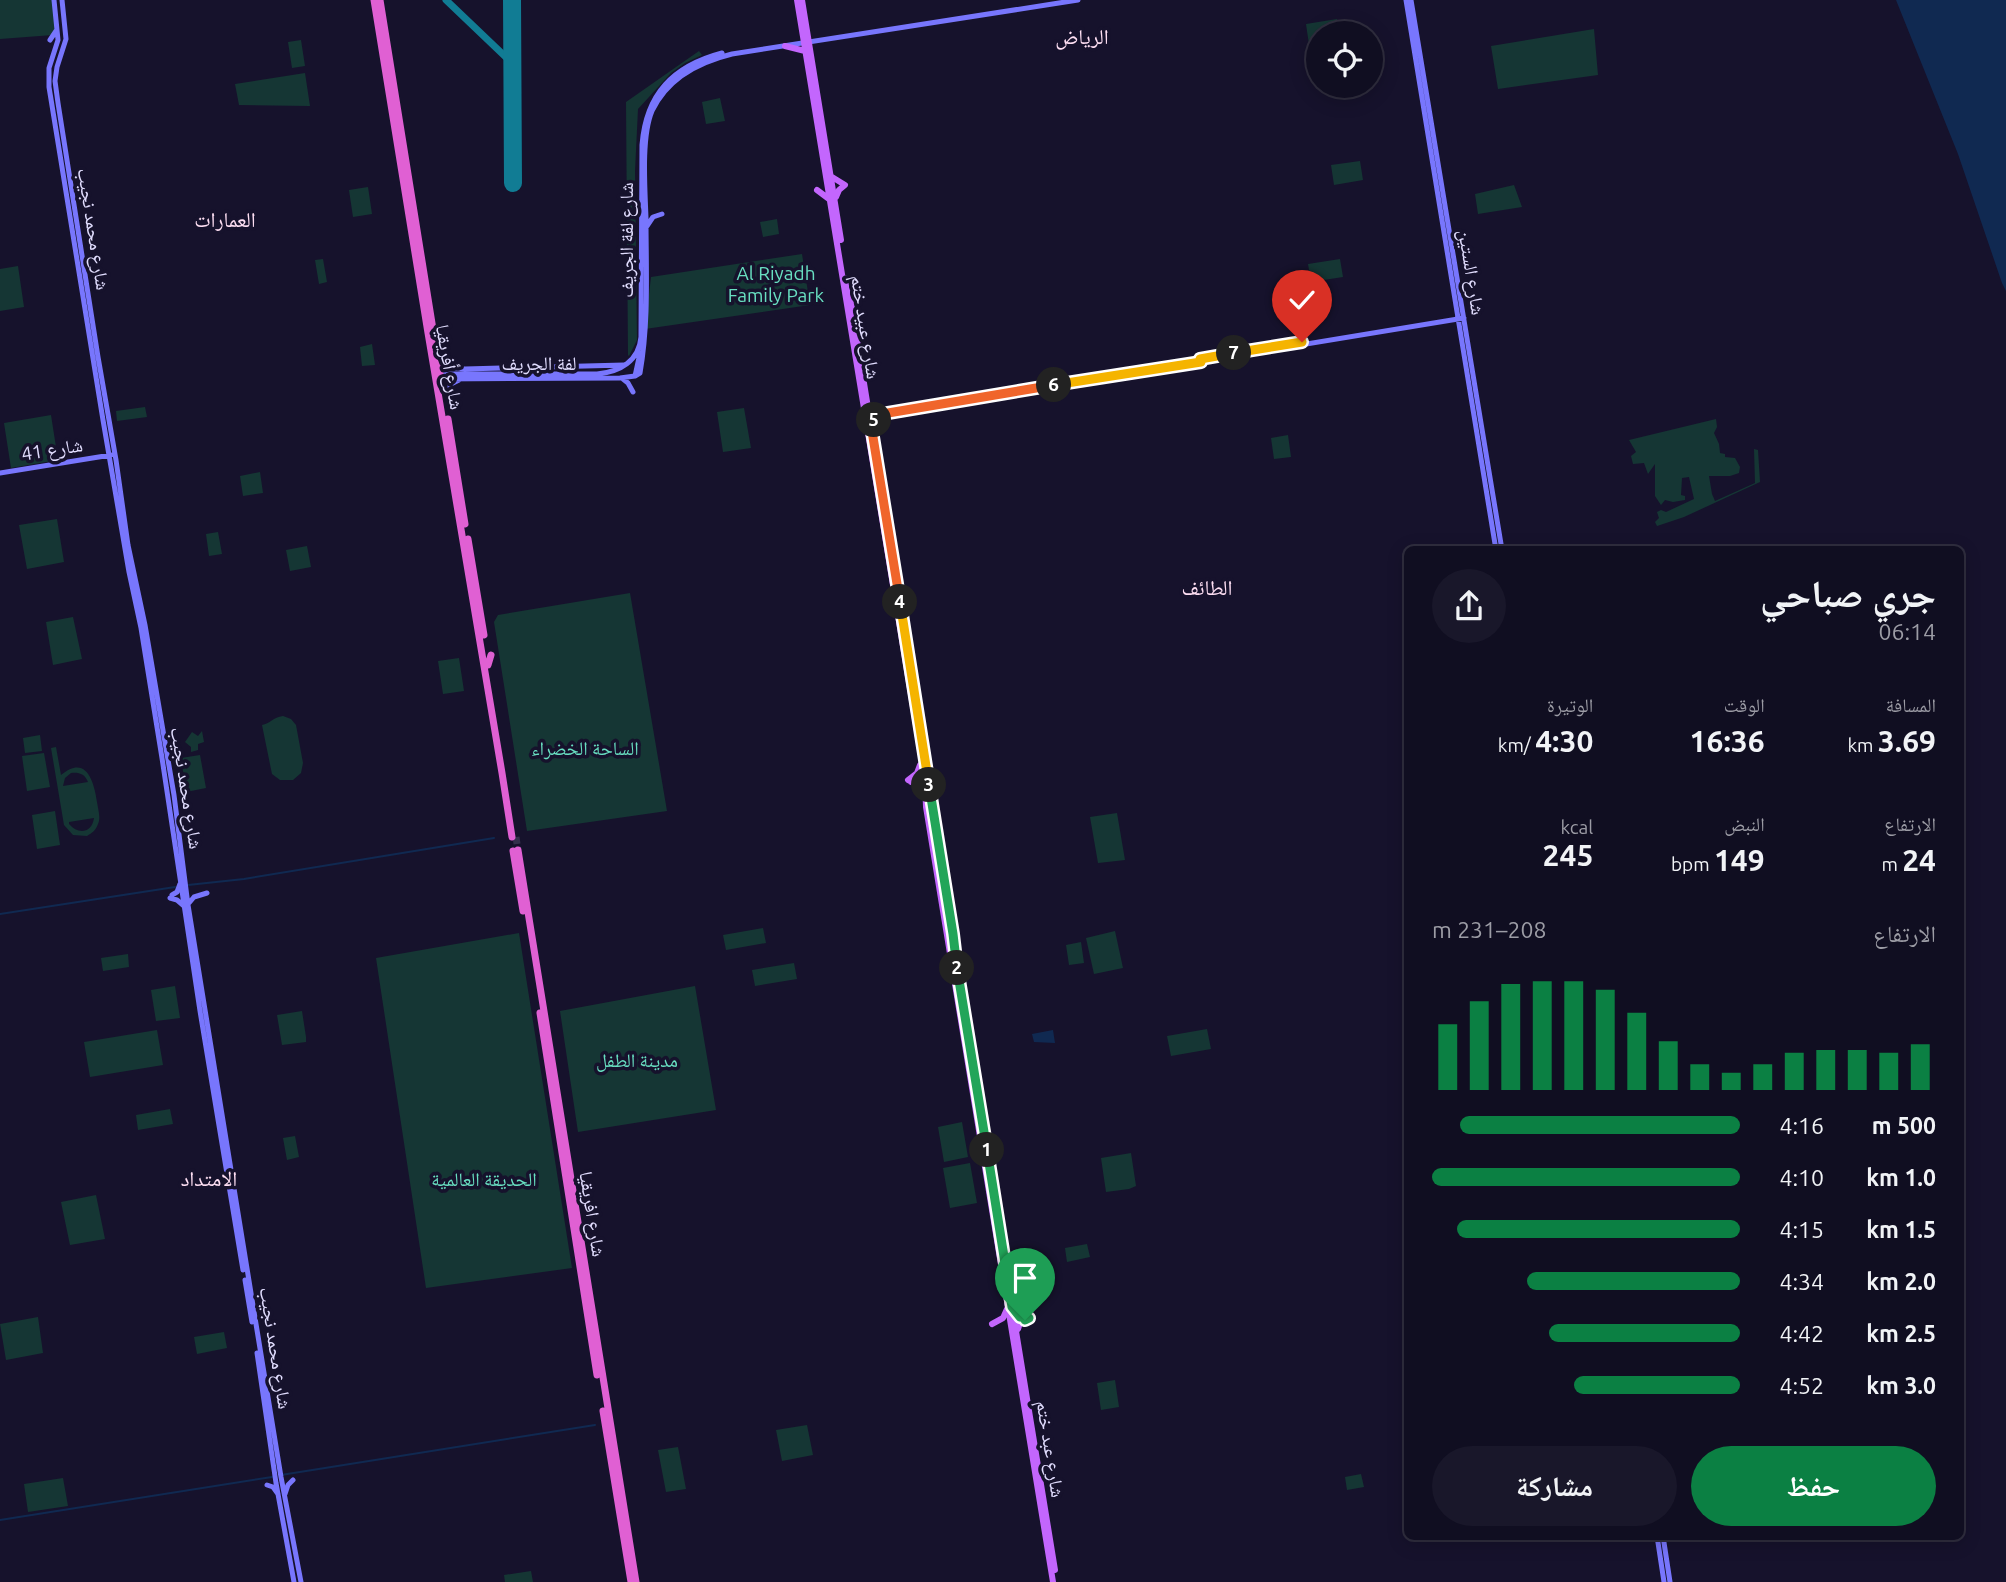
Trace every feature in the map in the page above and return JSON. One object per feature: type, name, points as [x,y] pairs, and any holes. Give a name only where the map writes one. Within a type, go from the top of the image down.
[{"type":"highway","name":"شارع أفريقيا","points":[[374,0],[413,251],[439,376],[498,739]]},
{"type":"highway","name":"شارع أفريقيا","points":[[380,0],[425,267],[439,376]]},
{"type":"highway","name":"شارع أفريقيا","points":[[460,503],[472,549],[498,739]]},
{"type":"highway","points":[[488,665],[491,655]]},
{"type":"highway","points":[[498,739],[514,837]]},
{"type":"highway","name":"شارع افريقيا","points":[[633,1578],[612,1481],[584,1304],[578,1241],[573,1186],[516,850],[561,1150],[578,1241],[594,1325],[625,1501],[633,1578]]},
{"type":"highway","points":[[553,1065],[561,1087]]},
{"type":"highway","points":[[558,1160],[561,1150]]},
{"type":"highway","points":[[573,1186],[575,1174]]},
{"type":"highway","points":[[594,1325],[601,1338]]},
{"type":"main road","name":"شارع محمد نجيب","points":[[54,0],[58,55]]},
{"type":"main road","name":"شارع محمد نجيب","points":[[62,0],[66,39],[49,68],[49,87],[112,454],[128,572],[141,628],[171,796],[186,906],[294,1582]]},
{"type":"main road","name":"شارع عبيد ختم","points":[[800,0],[807,27],[806,41]]},
{"type":"main road","name":"شارع عبيد ختم","points":[[800,0],[833,200]]},
{"type":"main road","points":[[806,41],[1056,0]]},
{"type":"main road","points":[[785,46],[808,51],[818,39],[1078,0]]},
{"type":"main road","name":"شارع الستين","points":[[1409,0],[1498,546]]},
{"type":"main road","name":"شارع الستين","points":[[1412,19],[1430,157],[1443,208],[1447,266],[1461,317],[1468,391],[1498,546]]},
{"type":"main road","points":[[807,27],[818,39]]},
{"type":"main road","points":[[57,28],[49,43],[58,55],[72,41],[66,30]]},
{"type":"main road","name":"شارع لفة الجريف","points":[[638,375],[646,338],[645,208],[648,124],[659,99],[676,80],[705,62],[732,53],[806,41]]},
{"type":"main road","name":"شارع لفة الجريف","points":[[638,375],[641,346],[642,145],[645,118],[659,92],[678,73],[701,60],[806,41]]},
{"type":"main road","name":"شارع عبيد ختم","points":[[808,51],[927,791]]},
{"type":"main road","points":[[817,190],[833,200],[845,185],[831,175]]},
{"type":"main road","points":[[645,208],[660,214],[650,221],[646,229]]},
{"type":"main road","points":[[868,406],[873,411],[881,411],[1461,317]]},
{"type":"main road","points":[[439,376],[612,372],[633,359],[641,346]]},
{"type":"main road","points":[[871,425],[875,417],[888,413],[1200,360]]},
{"type":"main road","points":[[443,363],[450,368],[472,369],[624,366]]},
{"type":"main road","name":"شارع عبيد ختم","points":[[859,363],[868,406],[927,791],[953,934],[1012,1321]]},
{"type":"main road","name":"لفة الجريف","points":[[439,376],[463,379],[620,378],[638,375]]},
{"type":"main road","points":[[620,378],[627,382],[633,391]]},
{"type":"main road","points":[[447,391],[451,384],[463,379]]},
{"type":"main road","name":"شارع 41","points":[[0,473],[112,454]]},
{"type":"main road","points":[[921,763],[918,773],[909,781],[918,783],[927,791],[933,778]]},
{"type":"main road","name":"شارع محمد نجيب","points":[[171,796],[180,881],[186,906]]},
{"type":"main road","points":[[180,881],[177,892],[171,897],[186,906],[193,898],[207,893]]},
{"type":"main road","points":[[1012,1335],[1005,1327],[992,1324],[1003,1318],[1009,1308],[1020,1317],[1029,1318],[1020,1323],[1018,1342]]},
{"type":"main road","name":"شارع عبد ختم","points":[[1012,1321],[1012,1335],[1055,1582]]},
{"type":"main road","name":"شارع عبد ختم","points":[[1012,1321],[1018,1342],[1044,1521]]},
{"type":"main road","points":[[277,1466],[291,1479],[282,1496],[268,1483],[277,1466]]},
{"type":"main road","name":"شارع محمد نجيب","points":[[282,1496],[301,1582]]},
{"type":"main road","points":[[1658,1540],[1664,1582]]},
{"type":"main road","points":[[1663,1540],[1670,1582]]},
{"type":"green space","points":[[0,0],[53,0],[56,25],[53,35],[0,39]]},
{"type":"green space","points":[[1594,29],[1598,75],[1498,89],[1491,46]]},
{"type":"green space","points":[[301,40],[305,66],[292,68],[288,42]]},
{"type":"green space","points":[[699,51],[702,55],[671,73],[638,109],[635,171],[637,340],[629,356],[626,102]]},
{"type":"green space","points":[[305,73],[310,106],[239,105],[235,84]]},
{"type":"green space","points":[[720,98],[725,121],[706,124],[702,102]]},
{"type":"green space","points":[[1360,161],[1363,180],[1334,185],[1331,165]]},
{"type":"green space","points":[[1514,185],[1522,207],[1478,214],[1475,194]]},
{"type":"green space","points":[[368,187],[372,214],[353,217],[349,190]]},
{"type":"green space","points":[[777,219],[779,234],[763,237],[760,222]]},
{"type":"green space","name":"Al Riyadh Family Park","points":[[802,254],[810,305],[645,329],[651,277]]},
{"type":"green space","points":[[323,259],[327,282],[319,284],[315,260]]},
{"type":"green space","points":[[1340,259],[1343,277],[1311,282],[1308,264]]},
{"type":"green space","points":[[18,266],[24,307],[0,311],[0,269]]},
{"type":"green space","points":[[372,344],[375,365],[362,366],[360,347]]},
{"type":"green space","points":[[145,407],[147,417],[117,421],[116,411]]},
{"type":"green space","points":[[744,408],[751,448],[723,452],[717,412]]},
{"type":"green space","points":[[51,415],[58,460],[11,468],[4,423]]},
{"type":"green space","points":[[1716,419],[1717,427],[1714,433],[1720,453],[1725,454],[1725,457],[1735,458],[1740,467],[1739,473],[1730,476],[1709,476],[1715,501],[1755,483],[1754,449],[1758,450],[1760,482],[1684,517],[1657,526],[1657,512],[1666,512],[1694,499],[1689,477],[1682,478],[1681,495],[1685,496],[1685,500],[1665,500],[1661,505],[1655,496],[1655,464],[1648,474],[1644,463],[1633,464],[1631,456],[1636,452],[1629,440]]},
{"type":"green space","points":[[1288,435],[1291,457],[1274,459],[1271,438]]},
{"type":"green space","points":[[260,472],[263,493],[243,496],[240,476]]},
{"type":"green space","points":[[57,519],[64,562],[27,569],[19,525]]},
{"type":"green space","points":[[218,532],[222,554],[209,556],[206,534]]},
{"type":"green space","points":[[307,546],[311,567],[290,571],[286,550]]},
{"type":"green space","name":"الساحة الخضراء","points":[[630,593],[667,811],[527,831],[494,622],[498,615]]},
{"type":"green space","points":[[73,617],[82,659],[53,665],[46,622]]},
{"type":"green space","points":[[459,658],[464,691],[443,694],[438,661]]},
{"type":"green space","points":[[283,716],[296,725],[303,763],[301,773],[293,780],[280,780],[272,774],[262,725]]},
{"type":"green space","points":[[202,731],[204,742],[198,744],[198,750],[191,752],[191,747],[185,742],[192,732],[198,736]]},
{"type":"green space","points":[[40,735],[42,751],[25,753],[23,738]]},
{"type":"green space","points":[[56,747],[61,775],[77,767],[83,769],[91,779],[99,819],[95,830],[87,836],[73,835],[64,825],[51,748]],"holes":[[[71,773],[81,774],[88,782],[63,786],[65,778]],[[94,818],[91,827],[84,831],[76,830],[69,824]]]},
{"type":"green space","points":[[44,753],[50,787],[27,791],[22,756]]},
{"type":"green space","points":[[200,755],[206,788],[186,792],[181,758]]},
{"type":"green space","points":[[55,811],[60,845],[37,849],[32,815]]},
{"type":"green space","points":[[1117,813],[1125,860],[1098,863],[1090,817]]},
{"type":"green space","points":[[763,928],[766,943],[726,950],[723,935]]},
{"type":"green space","points":[[1115,931],[1123,968],[1094,974],[1086,938]]},
{"type":"green space","name":"الحديقة العالمية","points":[[519,933],[572,1268],[426,1288],[376,958]]},
{"type":"green space","points":[[1081,942],[1084,963],[1069,965],[1066,945]]},
{"type":"green space","points":[[128,954],[129,967],[103,971],[101,958]]},
{"type":"green space","points":[[794,963],[797,979],[755,986],[752,970]]},
{"type":"green space","points":[[175,986],[180,1018],[156,1021],[151,990]]},
{"type":"green space","name":"مدينة الطفل","points":[[695,986],[716,1110],[578,1132],[560,1011]]},
{"type":"green space","points":[[302,1011],[306,1042],[282,1045],[277,1015]]},
{"type":"green space","points":[[1207,1029],[1211,1049],[1171,1056],[1167,1036]]},
{"type":"green space","points":[[157,1030],[163,1065],[90,1077],[84,1042]]},
{"type":"green space","points":[[170,1109],[173,1124],[138,1130],[136,1115]]},
{"type":"green space","points":[[962,1122],[968,1157],[944,1162],[938,1127]]},
{"type":"green space","points":[[295,1136],[299,1157],[287,1160],[283,1138]]},
{"type":"green space","points":[[1131,1153],[1136,1186],[1106,1192],[1101,1158]]},
{"type":"green space","points":[[970,1163],[977,1203],[950,1208],[943,1168]]},
{"type":"green space","points":[[96,1195],[105,1239],[70,1245],[61,1202]]},
{"type":"green space","points":[[1087,1244],[1090,1257],[1067,1262],[1065,1248]]},
{"type":"green space","points":[[38,1317],[43,1353],[6,1360],[0,1324]]},
{"type":"green space","points":[[224,1332],[227,1348],[197,1354],[194,1337]]},
{"type":"green space","points":[[1115,1380],[1119,1407],[1101,1410],[1097,1383]]},
{"type":"green space","points":[[807,1425],[813,1455],[782,1461],[776,1430]]},
{"type":"green space","points":[[678,1447],[686,1489],[666,1492],[658,1450]]},
{"type":"green space","points":[[1361,1474],[1364,1487],[1347,1490],[1345,1477]]},
{"type":"green space","points":[[63,1478],[68,1506],[28,1512],[24,1484]]},
{"type":"green space","points":[[531,1571],[533,1582],[505,1582],[504,1575]]},
{"type":"water","points":[[1896,0],[2006,0],[2006,291],[1958,154]]},
{"type":"water","points":[[1053,1030],[1055,1043],[1034,1042],[1032,1034]]},
{"type":"waterway","points":[[188,885],[244,879],[494,838]]},
{"type":"waterway","points":[[0,914],[175,887]]},
{"type":"waterway","points":[[281,1475],[595,1425]]},
{"type":"waterway","points":[[0,1520],[272,1477]]},
{"type":"taxiway","points":[[446,0],[512,63]]},
{"type":"runway","points":[[512,0],[513,183]]},
{"type":"tunnel","points":[[516,837],[518,850]]},
{"type":"district","name":"الرياض","points":[[1082,36]]},
{"type":"district","name":"العمارات","points":[[225,219]]},
{"type":"district","name":"الطائف","points":[[1207,587]]},
{"type":"district","name":"الامتداد","points":[[209,1178]]},
{"type":"route","points":[[1025,1320],[1029,1318],[1020,1317],[1012,1307],[871,425],[875,417],[888,413],[1201,362],[1200,359],[1302,342]]}]
